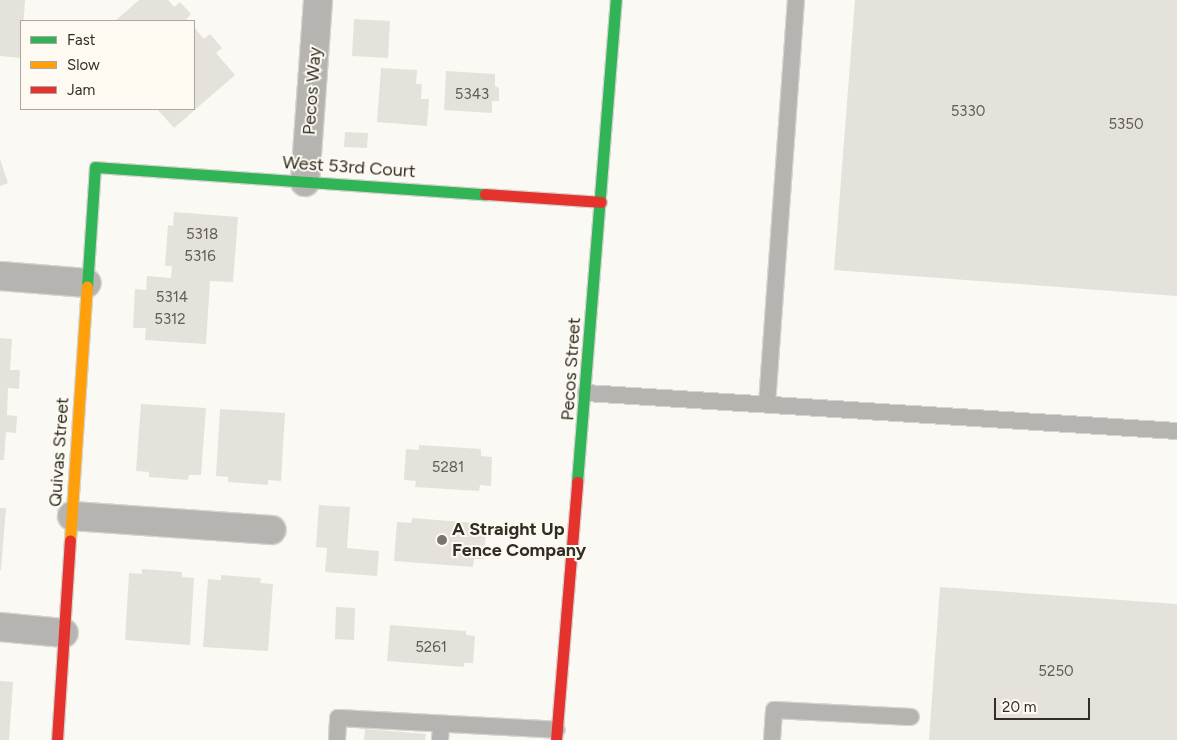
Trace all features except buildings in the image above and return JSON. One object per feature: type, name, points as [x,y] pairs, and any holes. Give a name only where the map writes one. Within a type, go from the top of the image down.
[{"type":"street","name":"Pecos Way","points":[[305,182],[318,0]]},
{"type":"street","name":"Pecos Street","points":[[557,735],[586,393],[616,0]]},
{"type":"street","name":"West 53rd Court","points":[[95,166],[601,202]]},
{"type":"street","name":"Quivas Street","points":[[56,740],[95,166]]},
{"type":"street","points":[[0,276],[87,283]]},
{"type":"street","points":[[72,516],[272,530]]},
{"type":"street","points":[[0,627],[64,633]]},
{"type":"lane","points":[[767,404],[796,0]]},
{"type":"lane","points":[[586,393],[1177,431]]},
{"type":"lane","points":[[772,740],[774,710],[911,717]]},
{"type":"lane","points":[[337,740],[338,718],[441,732],[557,735]]},
{"type":"traffic: fast","points":[[577,482],[616,0]]},
{"type":"traffic: fast","points":[[87,287],[95,167],[485,194]]},
{"type":"traffic: slow","points":[[70,540],[87,287]]},
{"type":"traffic: jam","points":[[485,194],[601,202]]},
{"type":"traffic: jam","points":[[556,740],[577,482]]},
{"type":"traffic: jam","points":[[57,740],[70,540]]},
{"type":"place","name":"A Straight Up Fence Company","points":[[442,540]]}]
